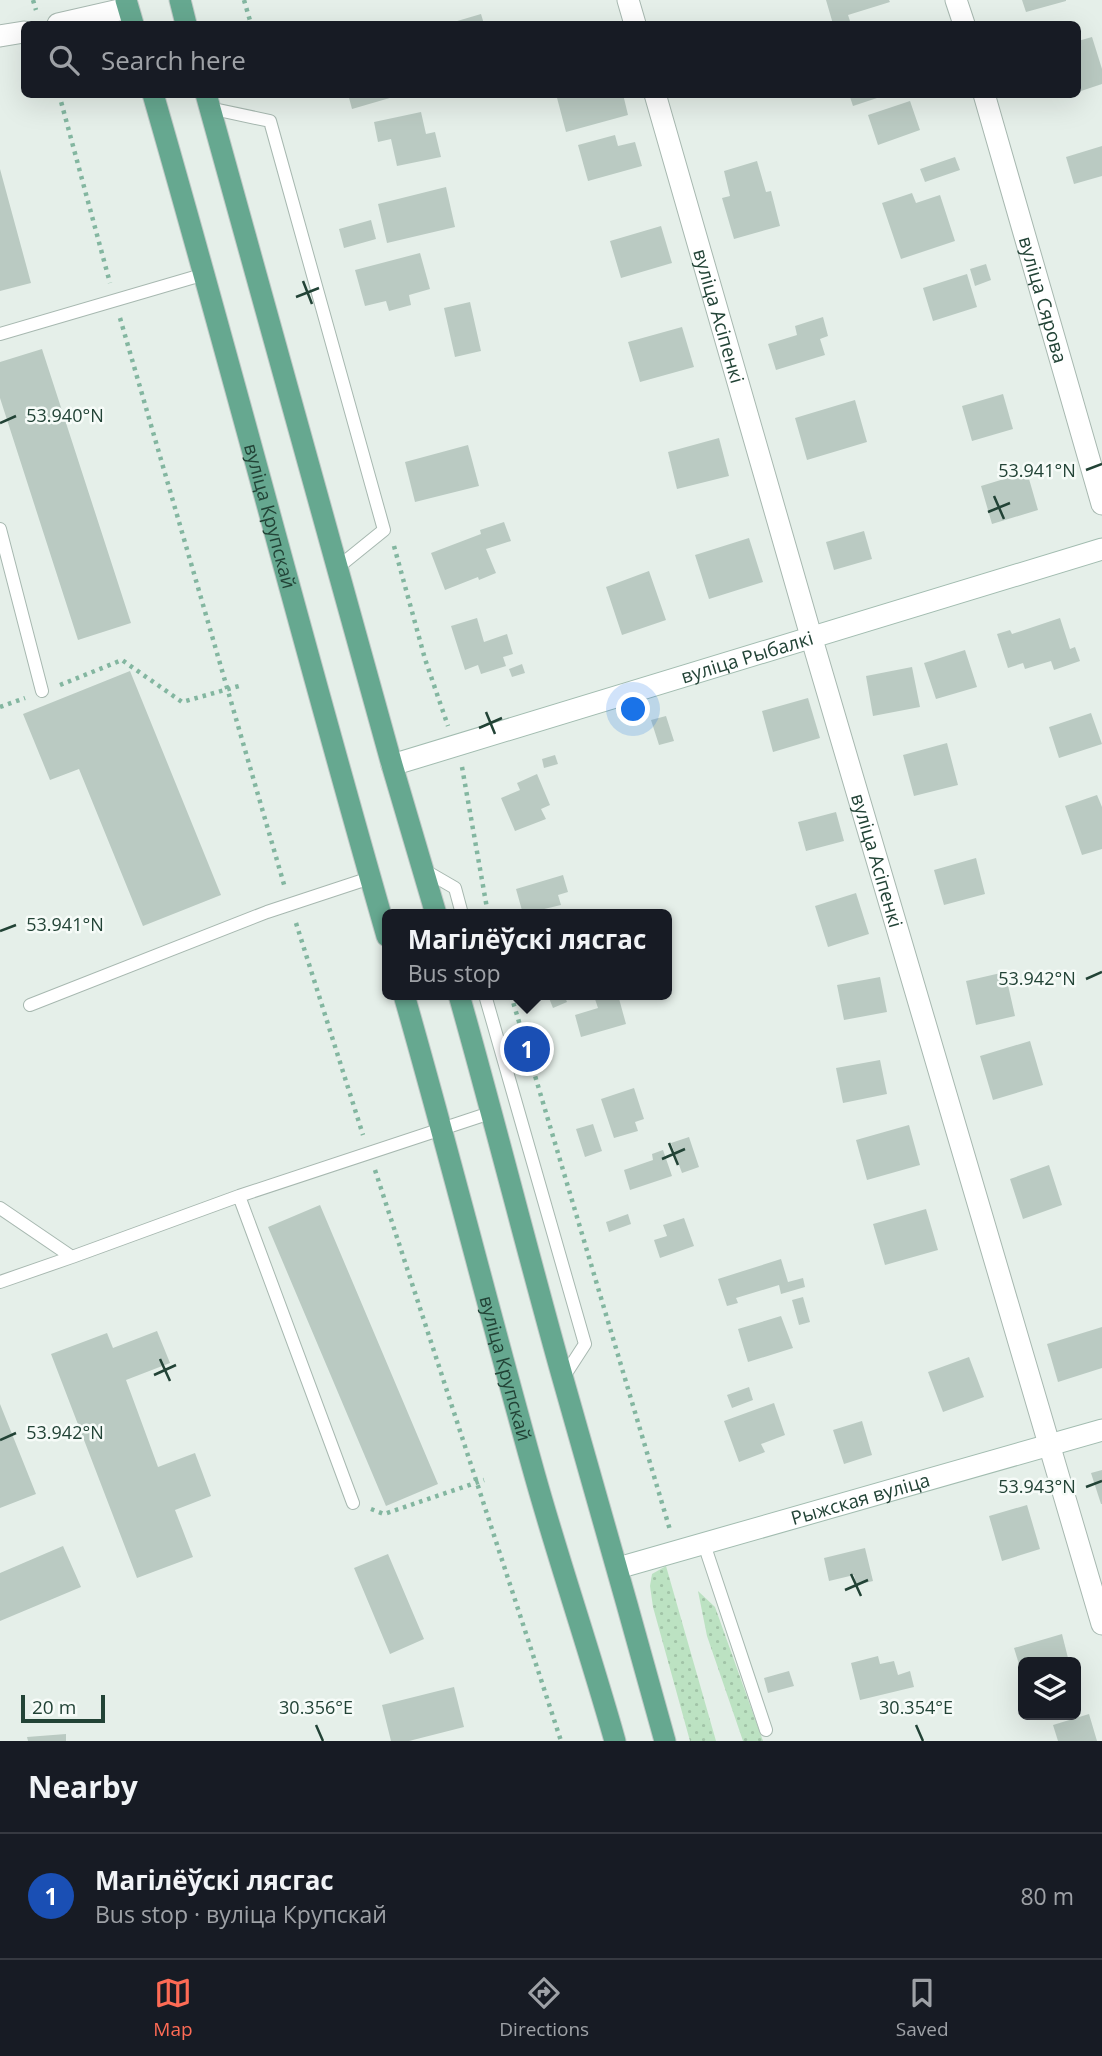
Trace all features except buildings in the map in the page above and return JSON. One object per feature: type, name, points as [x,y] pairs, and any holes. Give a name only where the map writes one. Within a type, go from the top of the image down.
[{"type":"main road","points":[[180,0],[185,21]]},
{"type":"main road","name":"вуліца Крупскай","points":[[154,98],[382,919]]},
{"type":"main road","points":[[208,101],[435,909]]},
{"type":"main road","name":"вуліца Крупскай","points":[[405,1000],[536,1481],[615,1741]]},
{"type":"main road","points":[[460,1000],[665,1741]]},
{"type":"street","points":[[628,0],[634,21]]},
{"type":"street","points":[[956,0],[963,21]]},
{"type":"street","points":[[74,21],[129,11]]},
{"type":"street","points":[[0,36],[21,32]]},
{"type":"street","name":"вуліца Асіпенкі","points":[[656,98],[811,636],[1102,1624]]},
{"type":"street","name":"вуліца Сярова","points":[[985,98],[1102,504]]},
{"type":"street","name":"вуліца Рыбалкі","points":[[392,765],[1102,549]]},
{"type":"street","name":"Рыжская вуліца","points":[[618,1568],[1102,1430]]},
{"type":"lane","points":[[208,101],[270,121],[384,530],[337,568]]},
{"type":"lane","points":[[0,334],[205,274]]},
{"type":"lane","points":[[0,529],[42,691]]},
{"type":"lane","points":[[423,870],[455,888],[461,909]]},
{"type":"lane","points":[[30,1005],[267,912],[370,877]]},
{"type":"lane","points":[[486,1000],[585,1344],[563,1378]]},
{"type":"lane","points":[[0,1282],[239,1196],[493,1112]]},
{"type":"lane","points":[[239,1196],[354,1503]]},
{"type":"lane","points":[[0,1208],[72,1257]]},
{"type":"lane","points":[[704,1544],[766,1730]]},
{"type":"path","points":[[244,0],[250,21]]},
{"type":"path","points":[[0,707],[122,660],[182,702],[239,686]]},
{"type":"path","points":[[512,1000],[676,1552]]},
{"type":"path","points":[[354,1503],[384,1514],[484,1480]]},
{"type":"green space","points":[[666,1566],[716,1741],[690,1741],[653,1607],[650,1586],[652,1574]]},
{"type":"green space","points":[[698,1591],[715,1607],[763,1741],[743,1741],[707,1636]]},
{"type":"place","name":"Магілёўскі лясгас","points":[[527,1049]]}]
